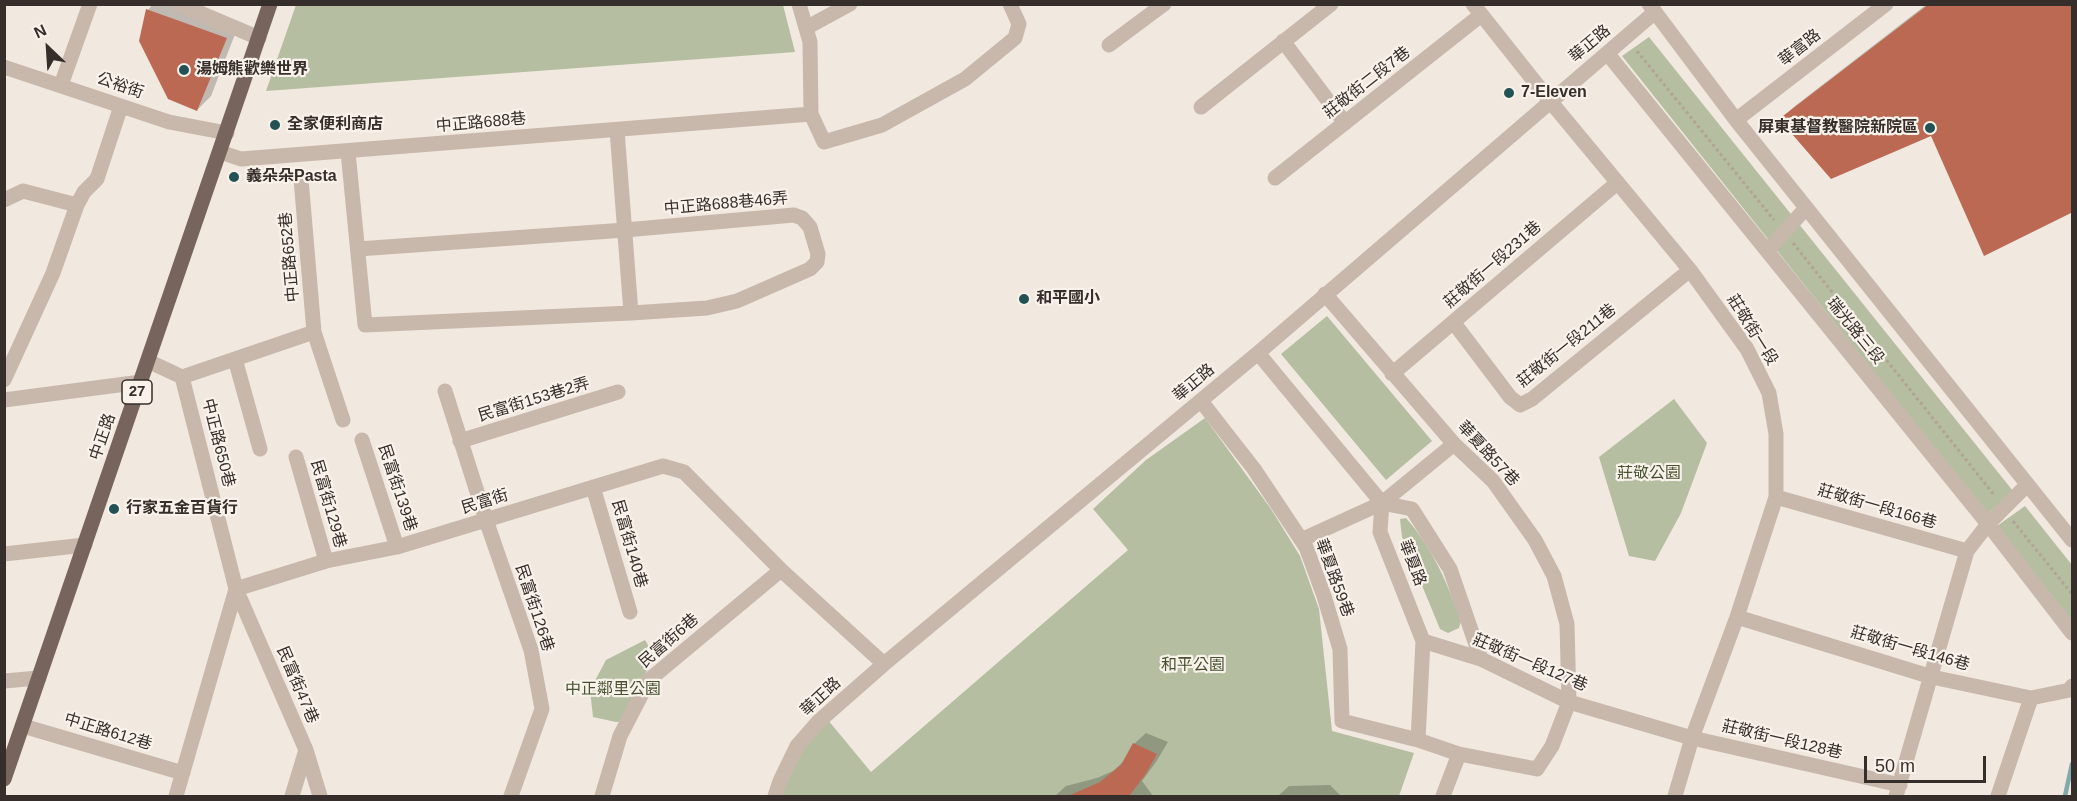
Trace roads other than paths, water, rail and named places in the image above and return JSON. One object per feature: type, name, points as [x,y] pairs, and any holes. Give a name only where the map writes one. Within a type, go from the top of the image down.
[{"type":"main road","name":"中正路","points":[[4,779],[270,4]]},
{"type":"street","points":[[61,85],[90,4]]},
{"type":"street","points":[[179,4],[259,38]]},
{"type":"street","points":[[799,4],[810,42],[811,114],[824,142],[882,125],[965,79],[1015,38],[1019,24],[1010,4]]},
{"type":"street","points":[[806,28],[850,4]]},
{"type":"street","points":[[1108,45],[1164,4]]},
{"type":"street","points":[[1201,107],[1331,4]]},
{"type":"street","name":"華富路","points":[[1736,120],[1886,4]]},
{"type":"street","points":[[1652,8],[1736,120],[2073,540]]},
{"type":"street","name":"華正路","points":[[775,796],[797,746],[818,722],[884,664],[1258,353],[1607,53],[1652,8]]},
{"type":"street","name":"莊敬街一段","points":[[1477,10],[1690,270],[1747,349],[1769,393],[1776,434],[1776,497],[1737,617],[1692,738],[1675,796]]},
{"type":"street","name":"莊敬街二段7巷","points":[[1275,178],[1345,123],[1477,10]]},
{"type":"street","points":[[1283,41],[1345,123]]},
{"type":"street","name":"瑞光路三段","points":[[1607,53],[1988,524],[2073,633]]},
{"type":"street","name":"公裕街","points":[[4,68],[170,122],[226,133]]},
{"type":"street","points":[[4,380],[53,273],[77,205],[84,192],[97,179],[121,106]]},
{"type":"street","name":"中正路688巷","points":[[220,152],[241,159],[811,114]]},
{"type":"street","points":[[617,130],[631,314]]},
{"type":"street","points":[[348,152],[358,249]]},
{"type":"street","name":"中正路652巷","points":[[301,179],[314,332],[343,420]]},
{"type":"street","name":"莊敬街一段231巷","points":[[1392,374],[1617,183]]},
{"type":"street","points":[[4,200],[23,190],[77,205]]},
{"type":"street","points":[[1767,251],[1806,208]]},
{"type":"street","name":"中正路688巷46弄","points":[[794,215],[802,218],[810,227],[818,254],[817,262],[810,268],[737,301],[707,308],[631,314],[365,325],[358,249],[625,230],[794,215]]},
{"type":"street","name":"莊敬街一段211巷","points":[[1454,323],[1510,397],[1520,405],[1532,399],[1690,270]]},
{"type":"street","name":"華夏路57巷","points":[[1325,294],[1454,444],[1493,481],[1535,540],[1554,576],[1567,624],[1569,702]]},
{"type":"street","points":[[148,362],[182,377],[314,332]]},
{"type":"street","points":[[1258,353],[1382,503],[1412,509],[1450,569],[1481,659]]},
{"type":"street","points":[[235,358],[261,449]]},
{"type":"street","name":"中正路650巷","points":[[182,377],[236,589]]},
{"type":"street","points":[[4,400],[141,382]]},
{"type":"street","name":"民富街126巷","points":[[446,391],[460,441],[531,650],[542,709],[512,796]]},
{"type":"street","name":"民富街153巷2弄","points":[[460,441],[618,392]]},
{"type":"street","name":"華夏路59巷","points":[[1201,401],[1254,469],[1306,547],[1340,649],[1342,721],[1418,740]]},
{"type":"street","name":"民富街139巷","points":[[362,440],[397,547]]},
{"type":"street","points":[[1301,540],[1382,503],[1454,444]]},
{"type":"street","name":"民富街129巷","points":[[296,457],[326,561]]},
{"type":"street","name":"民富街","points":[[236,589],[326,561],[397,547],[663,466],[684,472],[781,570],[884,664]]},
{"type":"street","points":[[1898,791],[1967,551],[1988,524],[2027,485]]},
{"type":"street","name":"民富街140巷","points":[[593,487],[630,612]]},
{"type":"street","name":"莊敬街一段166巷","points":[[1776,497],[1967,551]]},
{"type":"street","name":"華夏路","points":[[1382,503],[1380,532],[1423,641],[1418,740]]},
{"type":"street","points":[[4,554],[85,545]]},
{"type":"street","name":"民富街6巷","points":[[602,796],[620,736],[649,680],[781,570]]},
{"type":"street","points":[[176,796],[236,589]]},
{"type":"street","name":"民富街47巷","points":[[236,589],[306,750],[320,796]]},
{"type":"street","name":"莊敬街一段146巷","points":[[1737,617],[1932,677],[2031,698],[2070,690],[2073,686]]},
{"type":"street","name":"莊敬街一段127巷","points":[[1423,641],[1481,659],[1569,702],[1692,738]]},
{"type":"street","points":[[4,681],[39,678]]},
{"type":"street","points":[[1998,796],[2031,698]]},
{"type":"street","points":[[1418,740],[1459,754],[1537,769],[1552,746],[1569,702]]},
{"type":"street","name":"中正路612巷","points":[[23,726],[183,773]]},
{"type":"street","name":"莊敬街一段128巷","points":[[1692,738],[1898,791]]},
{"type":"street","points":[[292,796],[306,750]]},
{"type":"street","points":[[1443,796],[1459,754]]},
{"type":"waterway","points":[[2065,796],[2072,764]]},
{"type":"place","name":"湯姆熊歡樂世界","points":[[184,70]]},
{"type":"place","name":"7-Eleven","points":[[1509,93]]},
{"type":"place","name":"全家便利商店","points":[[275,125]]},
{"type":"place","name":"屏東基督教醫院新院區","points":[[1930,128]]},
{"type":"place","name":"義朵朵Pasta","points":[[234,177]]},
{"type":"place","name":"和平國小","points":[[1024,299]]},
{"type":"place","name":"行家五金百貨行","points":[[114,509]]},
{"type":"park label","name":"莊敬公園","points":[[1649,474]]},
{"type":"park label","name":"和平公園","points":[[1193,666]]},
{"type":"park label","name":"中正鄰里公園","points":[[613,690]]}]
